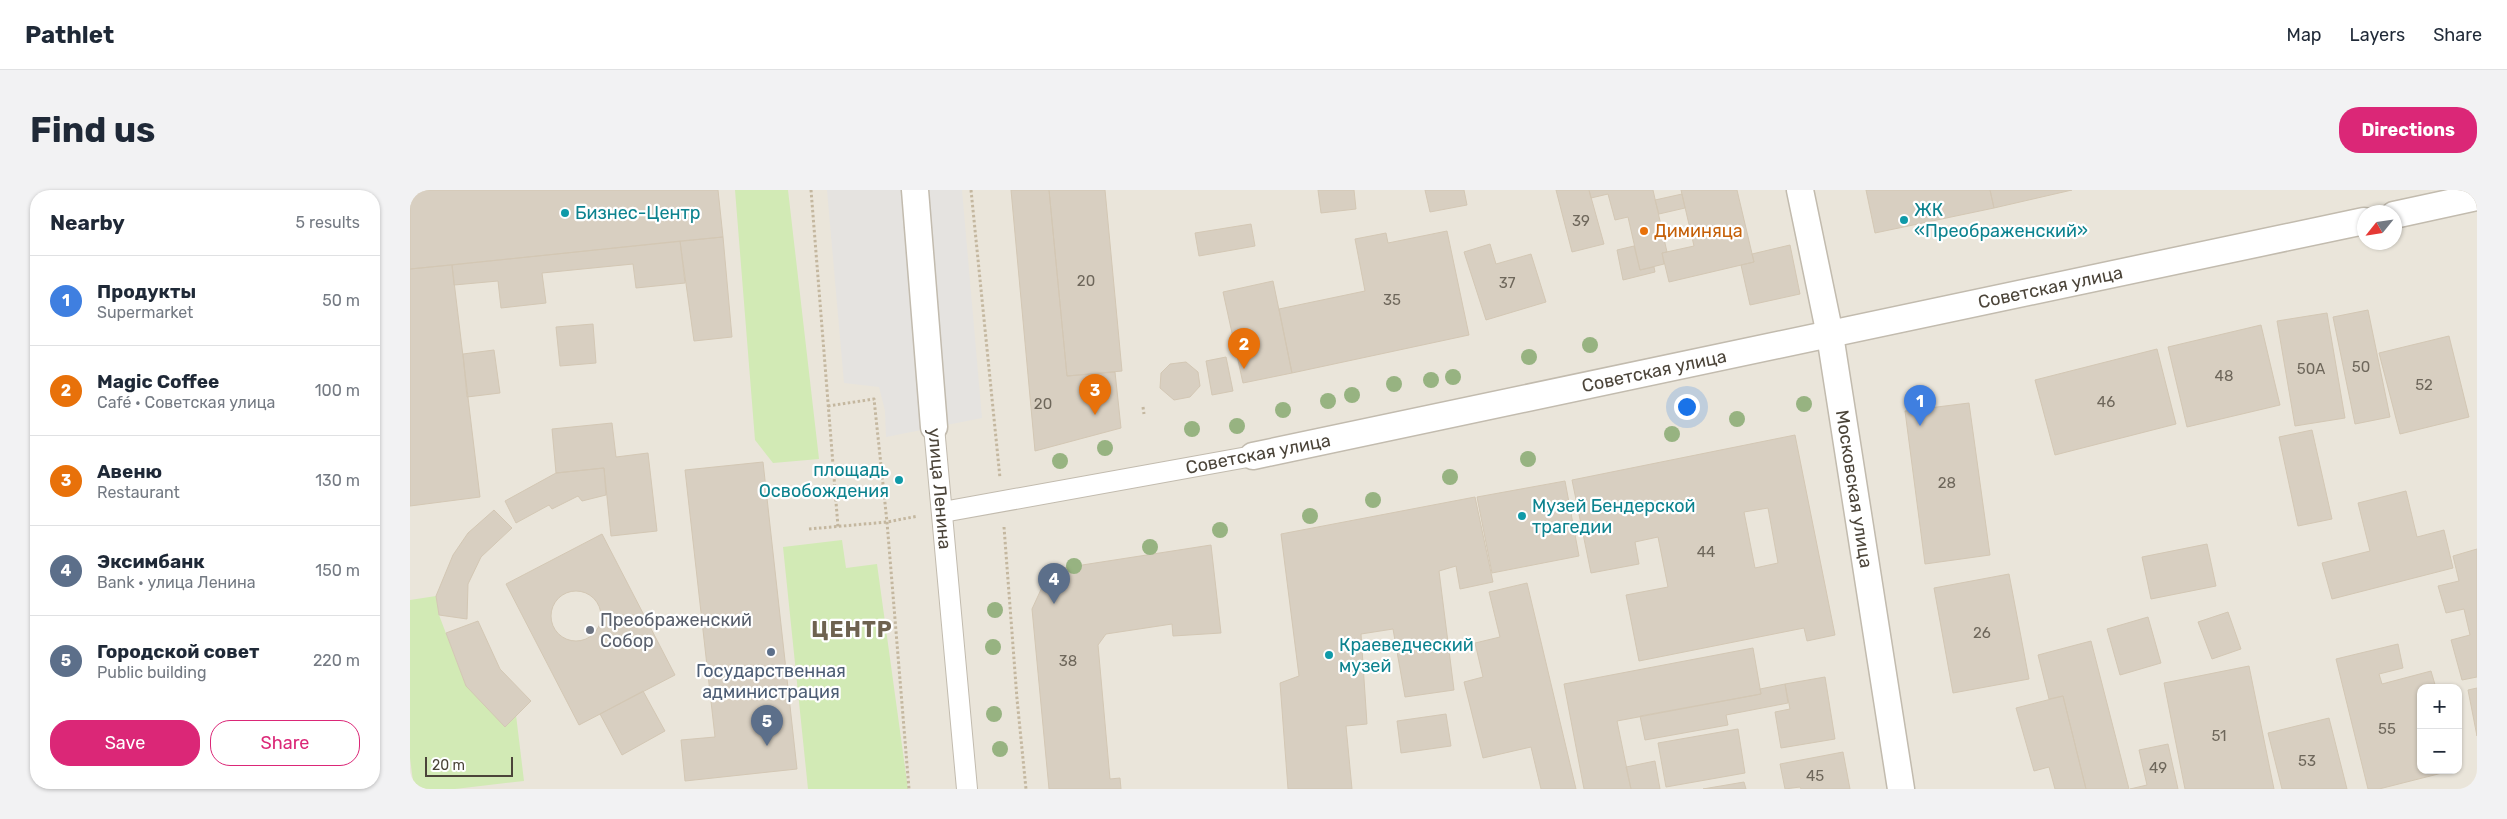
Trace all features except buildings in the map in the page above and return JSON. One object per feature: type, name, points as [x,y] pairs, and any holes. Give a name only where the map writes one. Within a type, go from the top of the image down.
[{"type":"street","name":"улица Ленина","points":[[915,190],[934,427],[967,789]]},
{"type":"street","name":"Московская улица","points":[[1800,190],[1830,335],[1901,789]]},
{"type":"street","points":[[2402,213],[2477,197]]},
{"type":"street","name":"Советская улица","points":[[943,512],[1254,456],[2357,222]]},
{"type":"path","points":[[811,190],[838,527]]},
{"type":"path","points":[[971,190],[1002,501],[1017,700],[1026,789]]},
{"type":"path","points":[[828,406],[874,399],[887,522],[909,789]]},
{"type":"path","points":[[1143,407],[1144,414]]},
{"type":"path","points":[[809,529],[887,522],[943,512]]},
{"type":"shaded area","points":[[410,190],[2477,190],[2477,789],[410,789]]},
{"type":"shaded area","points":[[827,190],[962,190],[982,418],[886,437],[885,411],[879,387],[844,383]]},
{"type":"green space","points":[[735,190],[788,190],[819,459],[773,463],[755,440]]},
{"type":"green space","points":[[842,540],[846,568],[877,564],[908,789],[808,789],[783,547]]},
{"type":"green space","points":[[436,596],[439,615],[466,686],[516,715],[524,781],[455,789],[414,789],[410,758],[410,600]]},
{"type":"place","name":"Бизнес-Центр","points":[[565,213]]},
{"type":"place","name":"ЖК «Преображенский»","points":[[1904,220]]},
{"type":"place","name":"Диминяца","points":[[1644,231]]},
{"type":"place","name":"Magic Coffee","points":[[1244,369]]},
{"type":"place","name":"Авеню","points":[[1095,415]]},
{"type":"place","name":"Продукты","points":[[1920,426]]},
{"type":"place","name":"площадь Освобождения","points":[[899,480]]},
{"type":"place","name":"Музей Бендерской трагедии","points":[[1522,516]]},
{"type":"place","name":"Эксимбанк","points":[[1054,604]]},
{"type":"place","name":"Преображенский Собор","points":[[590,630]]},
{"type":"place","name":"Государственная администрация","points":[[771,652]]},
{"type":"place","name":"Краеведческий музей","points":[[1329,655]]},
{"type":"place","name":"Городской совет","points":[[767,746]]},
{"type":"district","name":"ЦЕНТР","points":[[852,629]]}]
